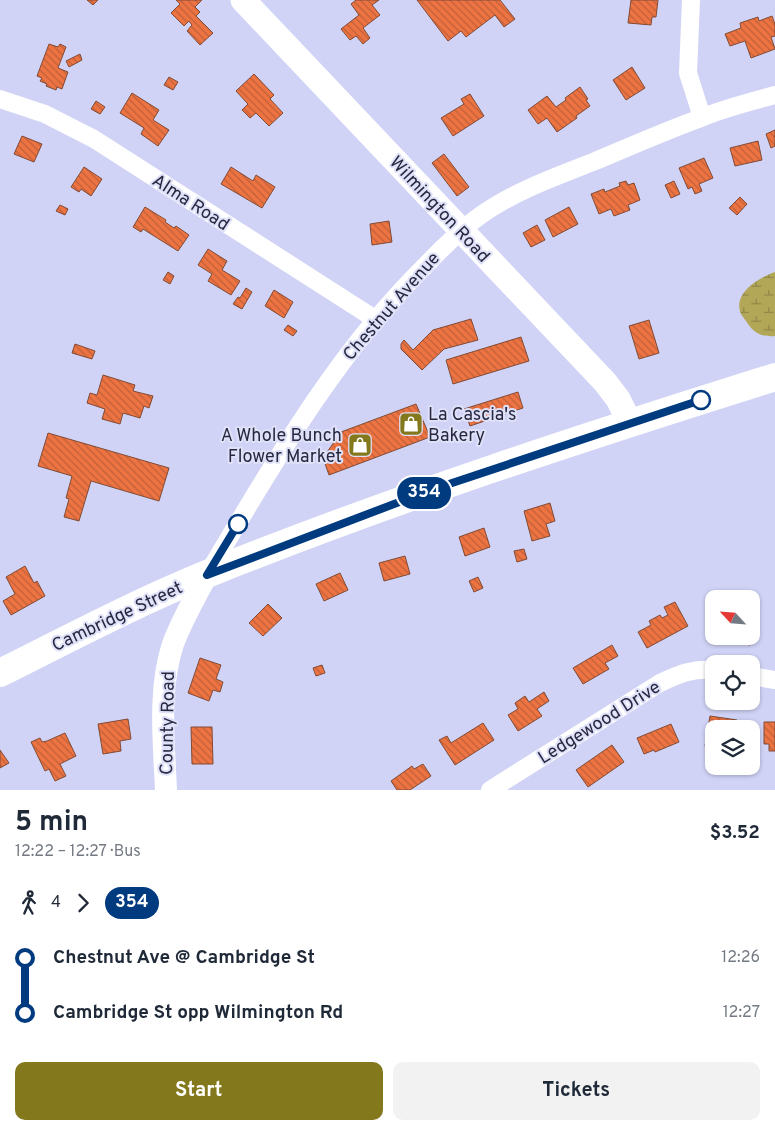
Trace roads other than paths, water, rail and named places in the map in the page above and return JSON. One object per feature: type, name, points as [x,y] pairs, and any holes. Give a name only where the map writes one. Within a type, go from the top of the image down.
[{"type":"main road","name":"Wilmington Road","points":[[243,0],[605,382],[618,399],[630,423]]},
{"type":"main road","name":"Cambridge Street","points":[[0,673],[95,625],[207,575],[429,491],[630,423],[775,377]]},
{"type":"street","points":[[691,0],[688,73],[702,117]]},
{"type":"street","name":"Chestnut Avenue","points":[[207,575],[262,483],[327,384],[375,319],[405,285],[460,231],[510,196],[702,117],[775,95]]},
{"type":"street","name":"Alma Road","points":[[0,99],[45,114],[94,139],[375,319]]},
{"type":"street","name":"County Road","points":[[166,790],[164,717],[168,664],[173,645],[207,575]]},
{"type":"street","name":"Ledgewood Drive","points":[[490,790],[660,683],[691,670],[705,670]]},
{"type":"street","points":[[760,678],[775,680]]},
{"type":"place","name":"La Cascia's Bakery","points":[[411,424]]},
{"type":"place","name":"A Whole Bunch Flower Market","points":[[360,445]]}]
